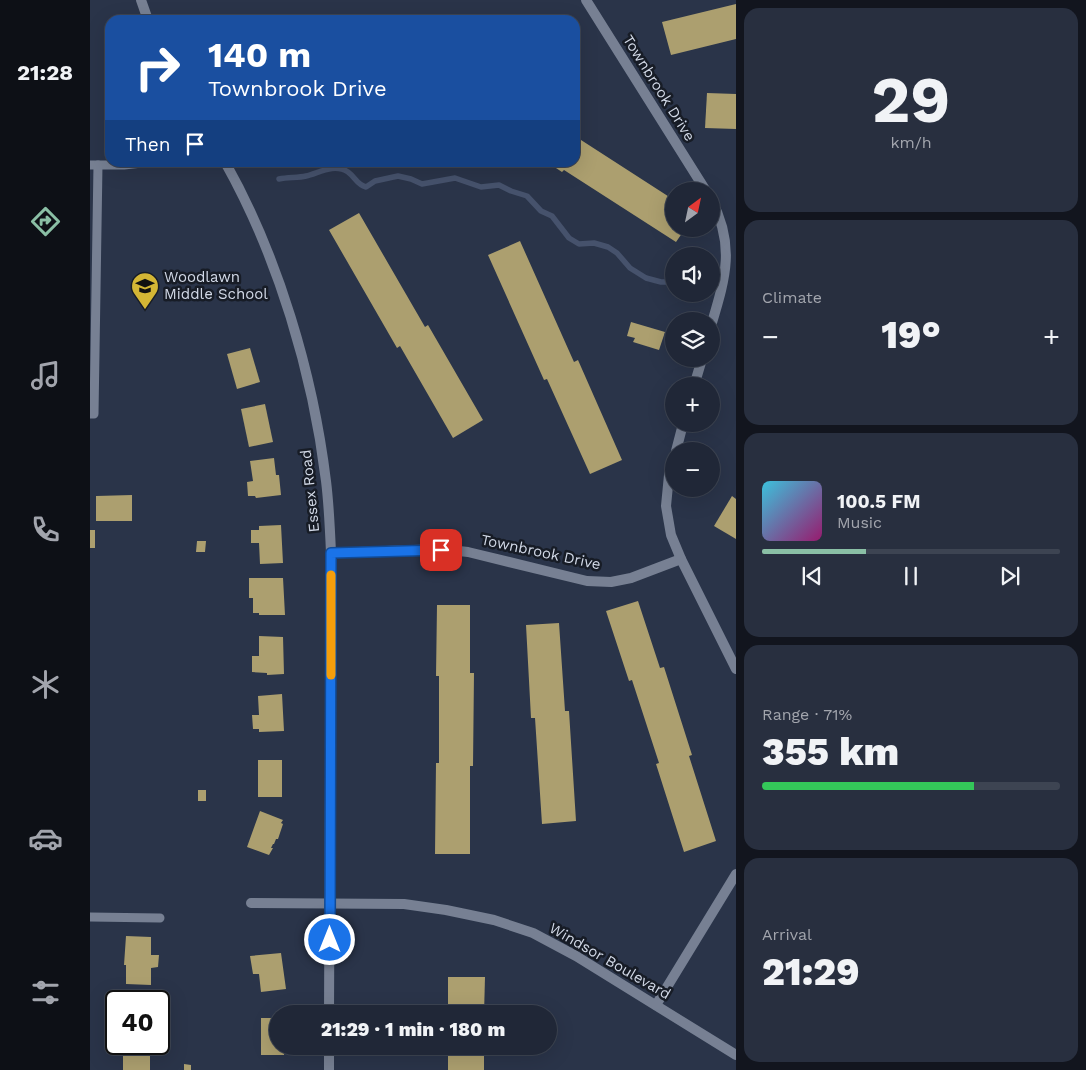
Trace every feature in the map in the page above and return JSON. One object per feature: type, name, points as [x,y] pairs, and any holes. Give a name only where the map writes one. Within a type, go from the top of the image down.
[{"type":"street","points":[[141,0],[146,15]]},
{"type":"street","name":"Townbrook Drive","points":[[586,0],[700,182]]},
{"type":"street","name":"Essex Road","points":[[228,167],[257,225],[298,342],[316,413],[326,482],[331,553],[329,1005]]},
{"type":"street","points":[[715,312],[727,264],[726,238],[720,215]]},
{"type":"street","points":[[667,497],[666,506],[671,535],[736,669]]},
{"type":"street","name":"Townbrook Drive","points":[[331,553],[441,550],[468,552],[587,581],[611,582],[631,578],[681,559]]},
{"type":"street","points":[[656,1005],[736,874]]},
{"type":"street","name":"Windsor Boulevard","points":[[251,903],[404,904],[494,920],[532,934],[568,952],[736,1055]]},
{"type":"street","points":[[329,1055],[329,1070]]},
{"type":"lane","points":[[90,414],[94,414],[94,165]]},
{"type":"lane","points":[[90,917],[160,918]]},
{"type":"building","points":[[736,4],[736,39],[671,55],[662,22]]},
{"type":"building","points":[[707,93],[736,94],[736,129],[705,128]]},
{"type":"building","points":[[581,140],[665,194],[665,235],[564,170],[562,172],[554,167],[580,167]]},
{"type":"building","points":[[359,213],[425,327],[428,325],[483,420],[453,438],[400,346],[397,348],[329,230]]},
{"type":"building","points":[[670,238],[679,238],[676,242]]},
{"type":"building","points":[[520,241],[574,362],[578,360],[622,460],[590,474],[547,379],[544,380],[488,255]]},
{"type":"building","points":[[631,322],[665,332],[659,350],[633,342],[635,338],[627,336]]},
{"type":"building","points":[[250,348],[260,382],[237,389],[227,354]]},
{"type":"building","points":[[265,404],[273,442],[249,447],[241,409]]},
{"type":"building","points":[[274,458],[276,475],[279,475],[281,495],[256,498],[255,496],[248,496],[247,482],[253,481],[250,461]]},
{"type":"building","points":[[132,495],[132,521],[96,521],[96,496]]},
{"type":"building","points":[[732,496],[736,499],[736,539],[714,526]]},
{"type":"building","points":[[281,525],[283,563],[260,564],[259,543],[251,543],[251,530],[259,530],[259,526]]},
{"type":"building","points":[[90,530],[95,530],[95,548],[90,548]]},
{"type":"building","points":[[197,541],[206,541],[205,552],[196,552]]},
{"type":"building","points":[[249,578],[283,578],[285,615],[259,615],[259,613],[253,613],[253,598],[249,598]]},
{"type":"building","points":[[638,601],[660,668],[664,667],[692,755],[689,756],[716,841],[684,852],[656,764],[659,763],[632,680],[629,681],[606,611]]},
{"type":"building","points":[[437,605],[470,605],[470,673],[474,673],[473,766],[470,766],[470,854],[435,854],[436,763],[439,763],[439,676],[436,676]]},
{"type":"building","points":[[559,623],[565,711],[569,711],[576,821],[542,824],[535,718],[531,718],[526,625]]},
{"type":"building","points":[[259,636],[283,637],[284,674],[267,675],[267,673],[252,672],[252,656],[259,656]]},
{"type":"building","points":[[282,694],[284,731],[259,732],[259,729],[253,729],[252,715],[259,715],[258,696]]},
{"type":"building","points":[[258,760],[282,760],[282,797],[258,797]]},
{"type":"building","points":[[198,790],[206,790],[206,801],[198,801]]},
{"type":"building","points":[[260,811],[283,820],[278,839],[273,844],[269,855],[247,847]]},
{"type":"building","points":[[126,936],[151,937],[151,955],[159,955],[158,967],[151,968],[151,985],[126,984],[126,965],[124,965]]},
{"type":"building","points":[[281,953],[286,989],[261,992],[259,974],[253,974],[250,956]]},
{"type":"building","points":[[448,977],[485,977],[484,1005],[448,1005]]},
{"type":"building","points":[[261,1018],[269,1018],[269,1055],[261,1055]]},
{"type":"building","points":[[123,1055],[150,1055],[150,1070],[123,1070]]},
{"type":"building","points":[[448,1055],[484,1055],[484,1070],[448,1070]]},
{"type":"building","points":[[184,1064],[191,1065],[191,1070],[184,1070]]},
{"type":"waterway","points":[[279,179],[303,177],[337,168],[348,172],[360,185],[366,187],[375,181],[398,176],[422,184],[455,178],[481,187],[499,185],[527,196],[541,211],[552,216],[569,238],[579,244],[594,243],[608,247],[617,253],[630,268],[646,278],[665,282]]},
{"type":"slow traffic","points":[[331,575],[331,675]]},
{"type":"place","name":"Woodlawn Middle School","points":[[145,310]]},
{"type":"route","points":[[330,940],[331,553],[441,550]]}]
